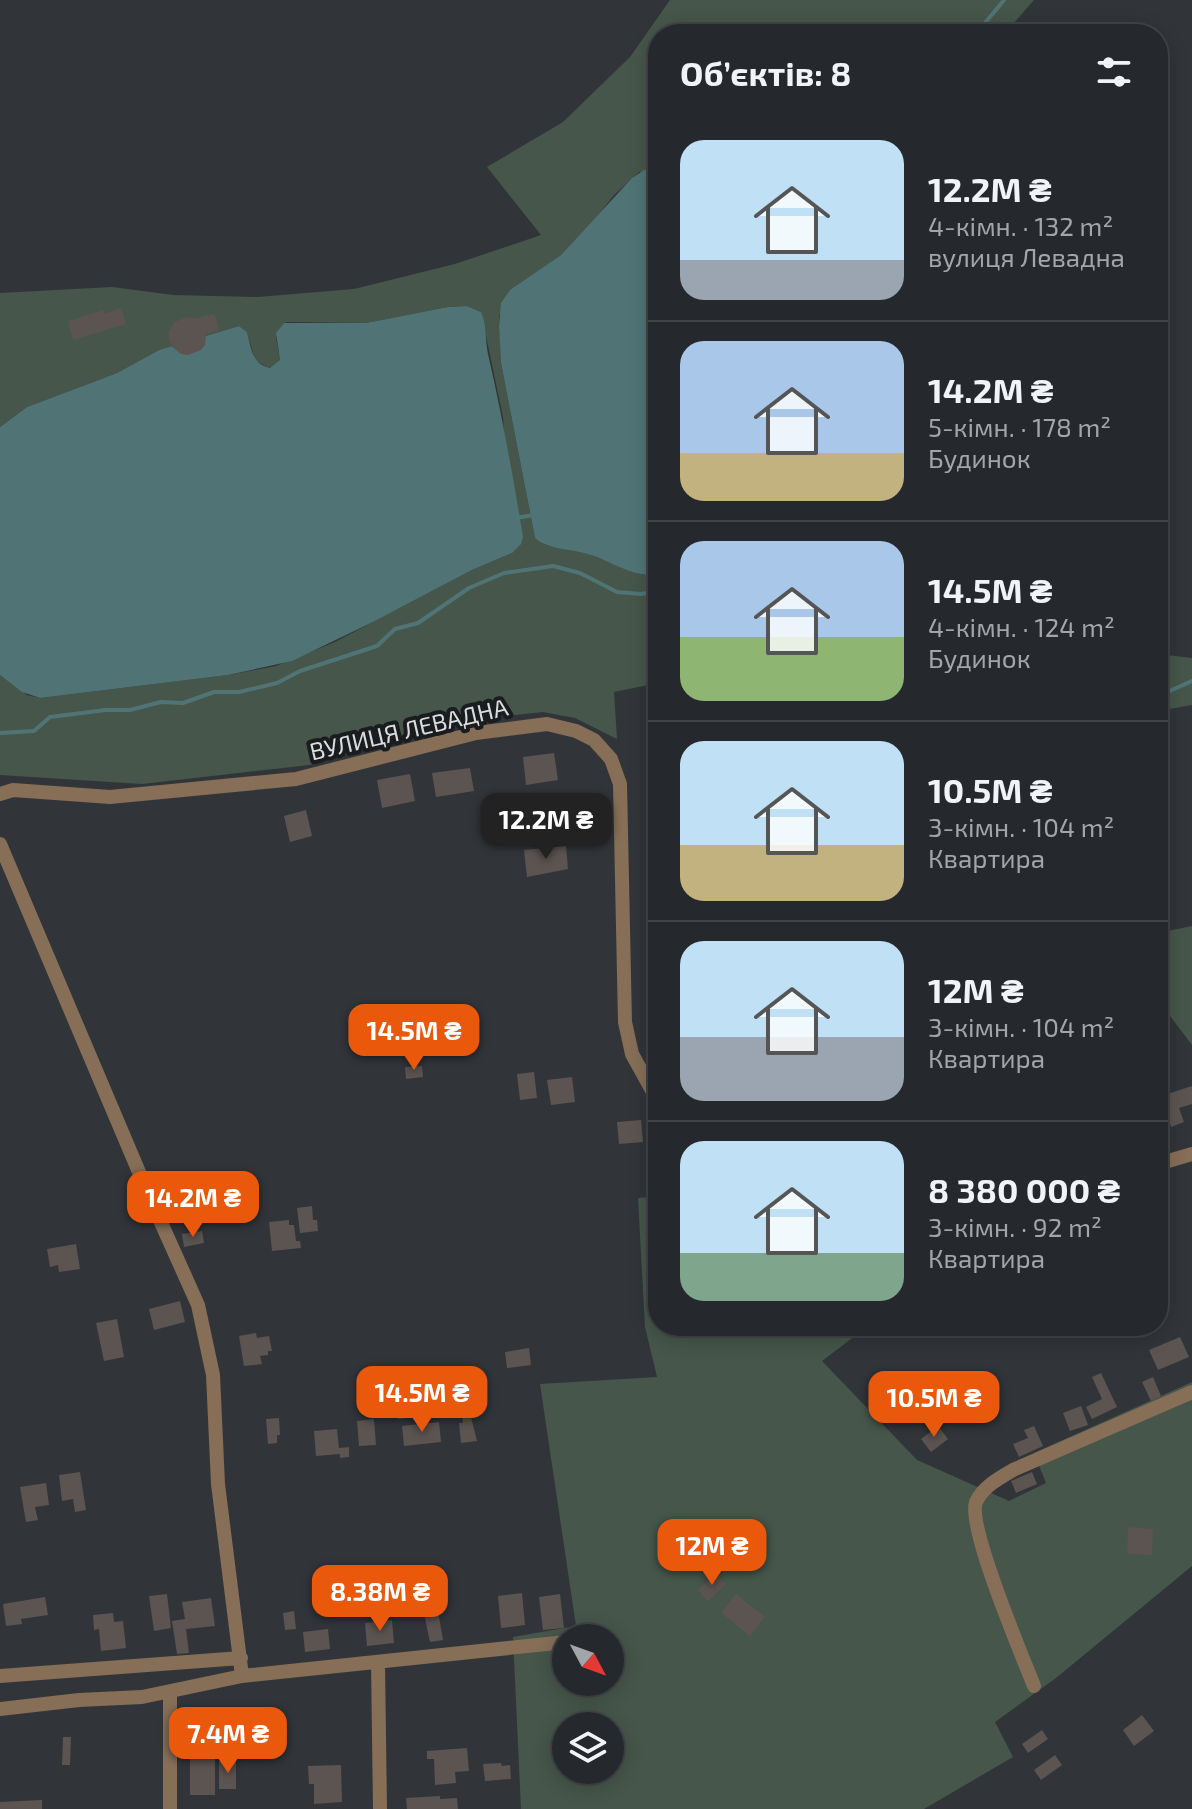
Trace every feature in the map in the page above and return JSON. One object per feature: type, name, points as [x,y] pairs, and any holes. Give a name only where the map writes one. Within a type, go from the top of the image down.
[{"type":"street","name":"ВУЛИЦЯ ЛЕВАДНА","points":[[0,794],[13,790],[110,797],[233,786],[307,777],[498,729],[547,724],[576,731],[603,749],[611,759],[620,784],[625,1022],[632,1054],[648,1083]]},
{"type":"street","points":[[0,844],[198,1305],[213,1375],[218,1484],[242,1676]]},
{"type":"street","points":[[1168,1161],[1192,1154]]},
{"type":"street","points":[[1034,1686],[983,1549],[976,1526],[976,1502],[987,1487],[1013,1470],[1192,1392]]},
{"type":"street","points":[[0,1709],[170,1692],[242,1676],[552,1644]]},
{"type":"street","points":[[0,1676],[241,1658]]},
{"type":"street","points":[[378,1663],[380,1809]]},
{"type":"street","points":[[170,1692],[170,1809]]},
{"type":"shaded area","points":[[670,0],[1034,0],[1013,24],[653,24]]},
{"type":"shaded area","points":[[648,31],[648,171],[639,172],[614,195],[561,255],[524,281],[499,316],[501,363],[535,538],[546,545],[586,553],[648,575],[648,685],[614,692],[617,739],[575,718],[543,712],[486,718],[309,765],[142,784],[0,775],[0,675],[27,695],[40,698],[228,675],[276,666],[335,642],[472,570],[512,553],[503,417],[481,312],[467,306],[366,323],[287,322],[276,337],[280,360],[268,368],[255,360],[247,332],[239,326],[159,350],[117,373],[27,407],[0,427],[0,293],[112,287],[173,295],[258,297],[354,289],[455,264],[541,235],[487,167],[563,122],[630,57]]},
{"type":"shaded area","points":[[648,170],[648,575],[584,553],[552,547],[535,538],[501,363],[499,326],[501,303],[510,290],[561,255],[632,178]]},
{"type":"shaded area","points":[[467,306],[481,312],[483,317],[511,468],[523,537],[512,553],[292,661],[228,675],[40,698],[22,692],[0,675],[0,427],[27,407],[117,373],[159,350],[239,326],[247,332],[256,359],[270,368],[280,360],[276,333],[284,323],[366,323]]},
{"type":"shaded area","points":[[1168,655],[1192,658],[1192,705],[1168,709]]},
{"type":"shaded area","points":[[1192,926],[1192,1045],[1168,1013],[1168,931]]},
{"type":"shaded area","points":[[648,1197],[648,1336],[855,1336],[822,1361],[917,1460],[1009,1501],[1046,1483],[1034,1453],[1192,1382],[1192,1566],[1056,1678],[995,1722],[1013,1757],[924,1809],[521,1809],[513,1637],[552,1630],[552,1696],[624,1696],[624,1624],[576,1624],[540,1384],[657,1377],[645,1327],[638,1198]]},
{"type":"building","points":[[121,308],[126,324],[73,340],[68,321]]},
{"type":"building","points":[[215,314],[219,331],[206,334],[201,350],[188,355],[171,346],[168,333],[174,322],[187,317]]},
{"type":"building","points":[[554,753],[558,780],[526,785],[523,757]]},
{"type":"building","points":[[470,768],[474,791],[436,797],[432,773]]},
{"type":"building","points":[[410,774],[415,801],[382,808],[377,780]]},
{"type":"building","points":[[306,810],[312,836],[290,842],[284,816]]},
{"type":"building","points":[[566,846],[568,869],[527,877],[524,850]]},
{"type":"building","points":[[422,1066],[423,1077],[406,1079],[405,1067]]},
{"type":"building","points":[[534,1072],[537,1098],[520,1100],[517,1074]]},
{"type":"building","points":[[572,1077],[575,1102],[551,1105],[547,1080]]},
{"type":"building","points":[[1192,1086],[1192,1104],[1179,1108],[1184,1122],[1171,1127],[1168,1124],[1168,1094]]},
{"type":"building","points":[[641,1120],[643,1142],[619,1144],[617,1122]]},
{"type":"building","points":[[312,1206],[318,1231],[300,1233],[297,1208]]},
{"type":"building","points":[[289,1220],[289,1225],[294,1225],[296,1241],[300,1241],[301,1248],[272,1251],[269,1222]]},
{"type":"building","points":[[202,1231],[204,1243],[184,1247],[182,1234]]},
{"type":"building","points":[[76,1244],[80,1269],[59,1272],[58,1265],[50,1267],[47,1249]]},
{"type":"building","points":[[180,1301],[185,1322],[154,1330],[149,1309]]},
{"type":"building","points":[[117,1319],[124,1357],[104,1361],[96,1323]]},
{"type":"building","points":[[256,1333],[257,1338],[269,1336],[272,1351],[260,1356],[262,1364],[244,1366],[239,1336]]},
{"type":"building","points":[[1180,1337],[1189,1357],[1158,1370],[1149,1350]]},
{"type":"building","points":[[529,1348],[531,1365],[507,1368],[505,1352]]},
{"type":"building","points":[[1101,1373],[1117,1407],[1092,1419],[1086,1407],[1102,1399],[1092,1377]]},
{"type":"building","points":[[1153,1377],[1161,1396],[1151,1401],[1142,1382]]},
{"type":"building","points":[[437,1403],[438,1415],[398,1419],[397,1407]]},
{"type":"building","points":[[1081,1406],[1088,1425],[1070,1431],[1063,1413]]},
{"type":"building","points":[[470,1413],[477,1441],[461,1443],[459,1423],[463,1423],[462,1414]]},
{"type":"building","points":[[279,1418],[277,1443],[268,1444],[266,1419]]},
{"type":"building","points":[[374,1419],[376,1445],[359,1446],[357,1421]]},
{"type":"building","points":[[439,1422],[441,1442],[404,1446],[402,1426]]},
{"type":"building","points":[[938,1426],[948,1439],[931,1452],[921,1439]]},
{"type":"building","points":[[1034,1426],[1043,1446],[1019,1457],[1013,1444],[1028,1438],[1024,1430]]},
{"type":"building","points":[[337,1429],[339,1448],[349,1447],[349,1457],[340,1458],[340,1454],[316,1456],[314,1431]]},
{"type":"building","points":[[80,1472],[86,1510],[75,1512],[73,1499],[62,1501],[59,1475]]},
{"type":"building","points":[[1032,1472],[1037,1484],[1016,1493],[1011,1481]]},
{"type":"building","points":[[46,1483],[49,1505],[35,1507],[38,1520],[26,1522],[20,1487]]},
{"type":"building","points":[[1128,1527],[1153,1529],[1152,1555],[1127,1554]]},
{"type":"building","points":[[716,1573],[726,1584],[708,1601],[698,1590]]},
{"type":"building","points":[[522,1593],[525,1625],[501,1628],[498,1596]]},
{"type":"building","points":[[167,1594],[171,1628],[154,1631],[149,1596]]},
{"type":"building","points":[[560,1594],[564,1624],[552,1624],[552,1629],[543,1630],[539,1597]]},
{"type":"building","points":[[736,1594],[765,1617],[750,1636],[721,1613]]},
{"type":"building","points":[[45,1597],[48,1615],[21,1619],[22,1624],[6,1626],[3,1604]]},
{"type":"building","points":[[211,1598],[215,1626],[186,1629],[189,1653],[177,1654],[172,1621],[185,1619],[182,1602]]},
{"type":"building","points":[[294,1611],[296,1629],[285,1630],[283,1613]]},
{"type":"building","points":[[438,1611],[443,1640],[430,1642],[424,1614]]},
{"type":"building","points":[[113,1613],[114,1622],[123,1621],[126,1648],[101,1651],[99,1629],[94,1630],[93,1615]]},
{"type":"building","points":[[392,1620],[394,1643],[367,1646],[365,1623]]},
{"type":"building","points":[[328,1629],[330,1649],[305,1652],[303,1632]]},
{"type":"building","points":[[1142,1715],[1154,1731],[1134,1746],[1123,1730]]},
{"type":"building","points":[[1042,1730],[1048,1739],[1028,1753],[1022,1744]]},
{"type":"building","points":[[63,1737],[71,1737],[70,1765],[62,1765]]},
{"type":"building","points":[[467,1748],[469,1771],[455,1772],[456,1783],[435,1785],[434,1759],[427,1759],[427,1751]]},
{"type":"building","points":[[190,1754],[215,1754],[215,1795],[190,1795]]},
{"type":"building","points":[[1055,1755],[1062,1765],[1041,1780],[1034,1770]]},
{"type":"building","points":[[219,1761],[236,1761],[236,1789],[219,1789]]},
{"type":"building","points":[[501,1763],[502,1766],[510,1765],[511,1779],[485,1781],[483,1764]]},
{"type":"building","points":[[341,1765],[342,1802],[314,1804],[314,1784],[309,1784],[308,1766]]},
{"type":"building","points":[[440,1796],[440,1799],[457,1798],[458,1809],[407,1809],[406,1798]]},
{"type":"building","points":[[42,1800],[42,1809],[0,1809],[0,1802]]},
{"type":"waterway","points":[[984,24],[1004,0]]},
{"type":"waterway","points":[[515,518],[534,515]]},
{"type":"waterway","points":[[0,733],[34,731],[50,717],[130,710],[161,702],[183,703],[214,692],[239,692],[277,683],[300,671],[377,646],[395,629],[418,623],[469,588],[504,573],[553,566],[580,573],[617,592],[648,593]]},
{"type":"waterway","points":[[1168,692],[1192,681]]}]
